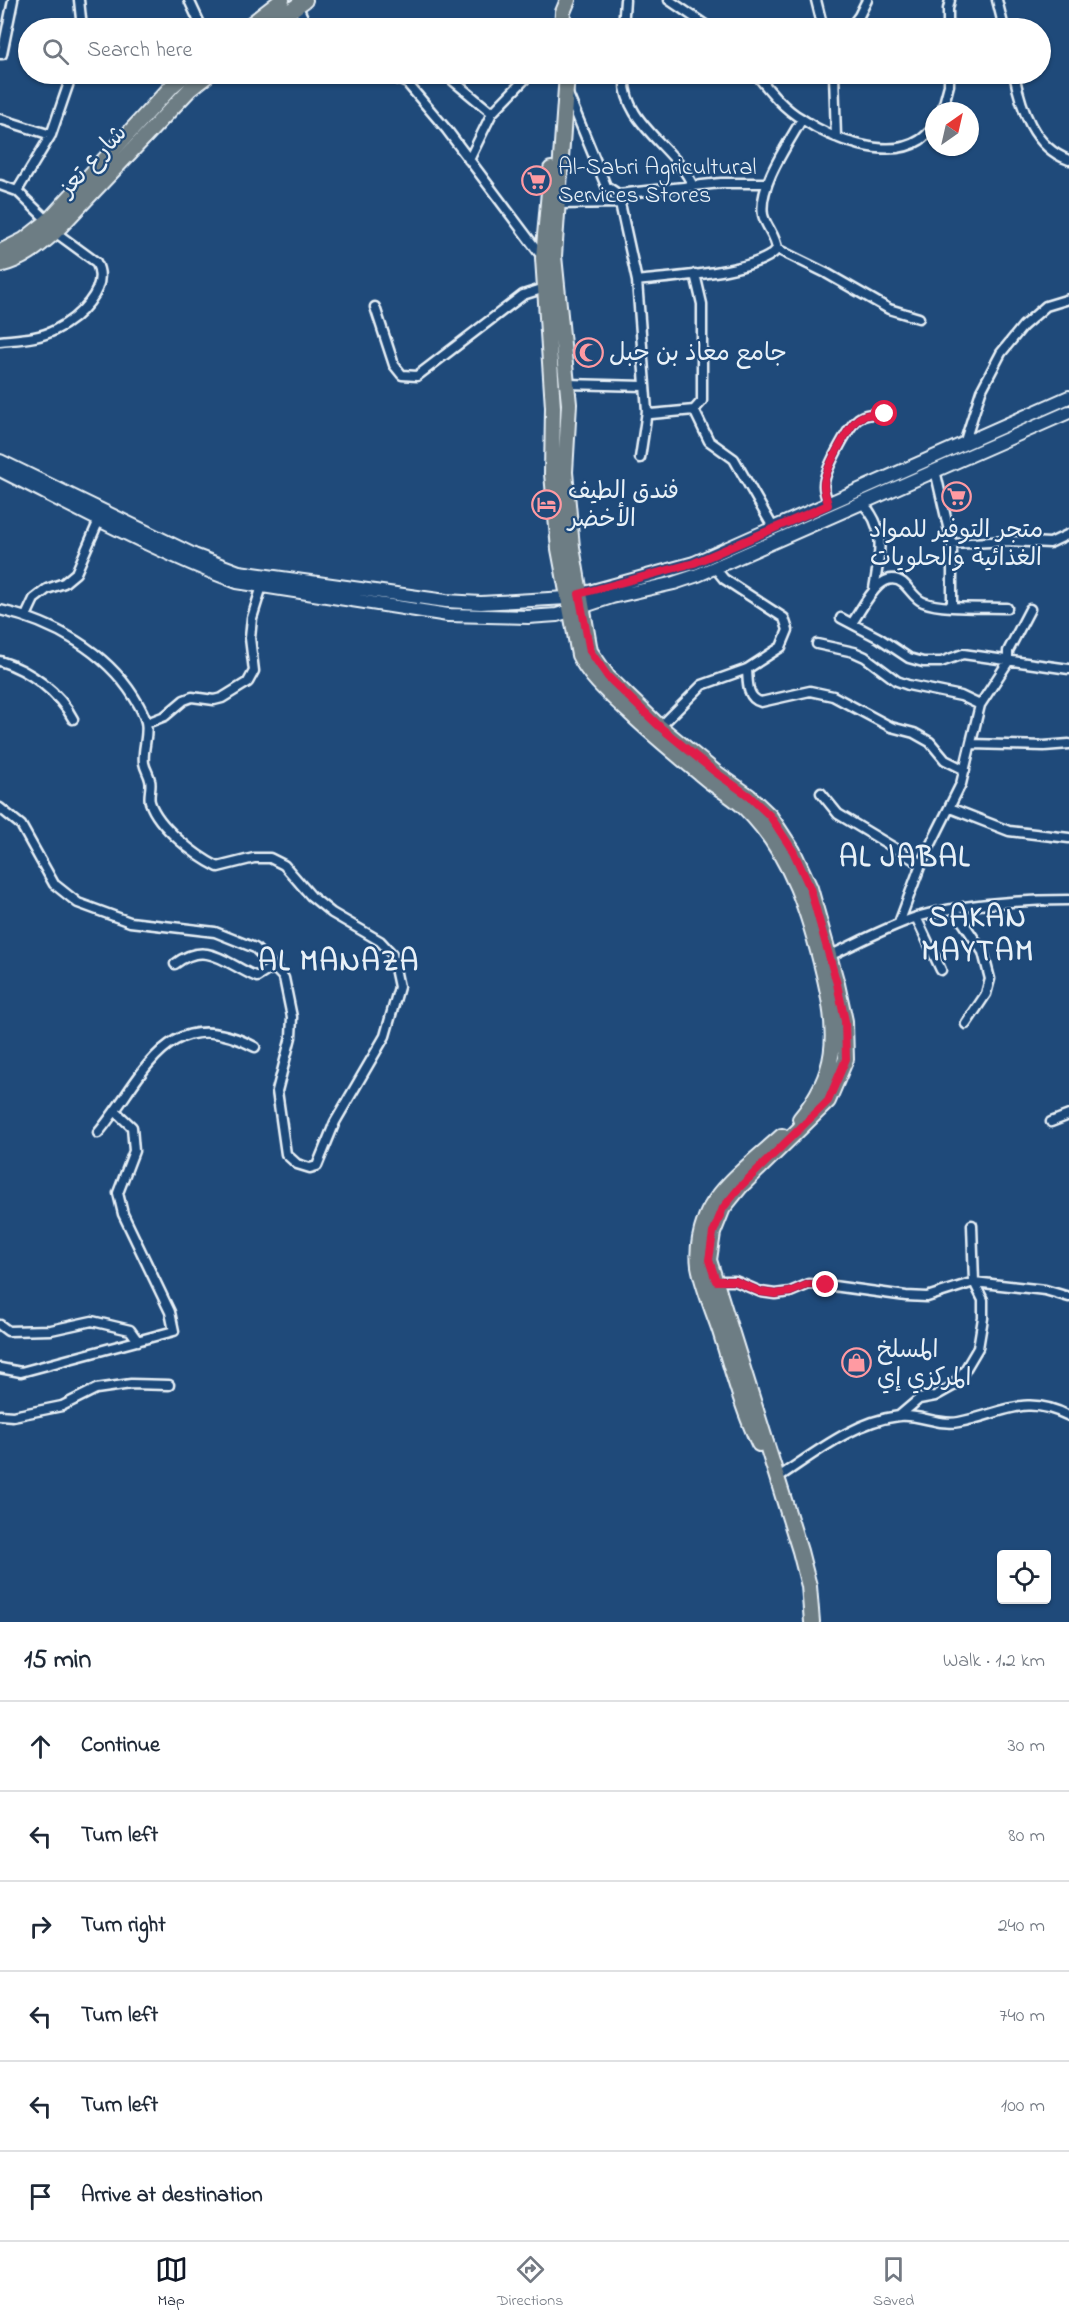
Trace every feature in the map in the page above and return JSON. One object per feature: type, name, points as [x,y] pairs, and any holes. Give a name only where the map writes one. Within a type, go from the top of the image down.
[{"type":"main road","points":[[259,18],[282,0]]},
{"type":"main road","points":[[563,18],[563,12],[570,0]]},
{"type":"main road","points":[[570,0],[570,18]]},
{"type":"main road","points":[[280,18],[301,2]]},
{"type":"main road","name":"شارع تعز","points":[[0,265],[33,251],[174,84]]},
{"type":"main road","name":"شارع تعز","points":[[0,252],[52,227],[196,84]]},
{"type":"main road","points":[[557,84],[543,258],[551,287],[569,404],[565,472],[579,656],[586,669],[600,685],[668,748],[744,807],[763,828],[783,858],[802,895],[813,928],[827,988],[834,1049],[826,1078],[816,1100],[796,1124],[738,1174],[720,1195],[705,1218],[699,1244],[699,1264],[777,1478],[807,1577],[812,1622]]},
{"type":"main road","points":[[566,84],[551,287],[552,474],[559,549],[574,602],[590,651],[598,664],[660,727],[715,772],[749,796],[770,816],[793,851],[810,888],[845,1021],[846,1059],[828,1101],[740,1187],[723,1208],[713,1233],[709,1260],[716,1281],[730,1346]]},
{"type":"main road","points":[[574,602],[674,583],[715,568],[935,471],[979,444],[1069,397]]},
{"type":"main road","points":[[0,461],[194,555],[239,572],[356,594],[448,615],[528,617],[557,615],[574,602],[694,563],[964,444],[979,444],[1069,412]]},
{"type":"main road","points":[[0,470],[206,571],[237,582],[356,594]]},
{"type":"main road","points":[[694,563],[698,575]]},
{"type":"street","points":[[1,55],[13,0]]},
{"type":"street","points":[[80,0],[81,18]]},
{"type":"street","points":[[189,0],[197,18]]},
{"type":"street","points":[[624,18],[625,0]]},
{"type":"street","points":[[669,0],[696,18]]},
{"type":"street","points":[[816,0],[820,18]]},
{"type":"street","points":[[858,18],[867,0]]},
{"type":"street","points":[[948,18],[950,0]]},
{"type":"street","points":[[997,0],[1002,18]]},
{"type":"street","points":[[301,2],[305,18]]},
{"type":"street","points":[[17,191],[51,135],[69,84]]},
{"type":"street","points":[[408,84],[543,258]]},
{"type":"street","points":[[457,84],[492,113]]},
{"type":"street","points":[[468,160],[492,113],[520,84]]},
{"type":"street","points":[[627,84],[636,117],[688,173],[693,186]]},
{"type":"street","points":[[764,84],[776,98],[802,119],[836,137],[875,149],[902,147],[920,140],[925,135]]},
{"type":"street","points":[[834,84],[836,137]]},
{"type":"street","points":[[944,102],[949,84]]},
{"type":"street","points":[[1016,84],[1019,101],[1036,136],[1059,156],[1069,160]]},
{"type":"street","points":[[566,88],[606,186],[620,199],[637,281],[647,411],[640,458]]},
{"type":"street","points":[[0,119],[51,135]]},
{"type":"street","points":[[637,281],[741,267],[774,254],[777,249],[776,242],[768,230],[762,202],[767,183],[802,119]]},
{"type":"street","points":[[558,204],[620,199],[693,186],[767,183]]},
{"type":"street","points":[[0,185],[17,191],[52,227],[96,262],[99,279],[94,296],[81,311],[54,331],[30,338],[0,341]]},
{"type":"street","points":[[777,249],[826,273],[889,309],[919,318]]},
{"type":"street","points":[[647,411],[651,414],[694,410],[702,401],[702,304],[695,274]]},
{"type":"street","points":[[375,307],[394,365],[402,375],[417,376],[523,295],[551,287]]},
{"type":"street","points":[[964,444],[981,391],[1000,353],[1023,326],[1046,306],[1069,299]]},
{"type":"street","points":[[567,384],[644,386]]},
{"type":"street","points":[[694,410],[709,441],[734,459],[774,529]]},
{"type":"street","points":[[828,505],[824,484],[828,470],[851,426],[869,413],[885,414]]},
{"type":"street","points":[[935,471],[952,544],[952,607]]},
{"type":"street","points":[[862,503],[872,512],[879,525],[879,558],[873,594]]},
{"type":"street","points":[[26,616],[34,599],[47,589],[64,584],[76,573],[99,520]]},
{"type":"street","points":[[952,544],[1009,541],[1050,543],[1069,534]]},
{"type":"street","points":[[660,727],[702,685],[747,669],[781,647],[788,630],[784,618],[724,579],[715,568]]},
{"type":"street","points":[[852,623],[880,582],[889,579],[896,579],[922,602],[952,607],[1007,608]]},
{"type":"street","points":[[147,723],[165,716],[184,700],[192,697],[214,700],[222,698],[248,682],[254,671],[249,638],[252,618],[262,586]]},
{"type":"street","points":[[899,923],[921,864],[961,784],[980,705],[1008,662],[1008,651],[1030,609]]},
{"type":"street","points":[[0,610],[26,616],[73,639],[114,671],[129,689],[147,723],[144,762],[151,782],[149,801],[157,815],[200,858],[218,867],[254,858],[270,858],[284,865],[311,896],[332,913],[380,941],[392,954],[399,987],[385,1036],[335,1122],[317,1166],[310,1168],[297,1164],[286,1154],[276,1091],[291,1037],[292,1017],[284,978],[255,948],[215,932],[130,922],[78,903],[54,884],[21,825],[0,808]]},
{"type":"street","points":[[841,618],[909,658],[923,662],[941,662],[963,654],[1069,669]]},
{"type":"street","points":[[817,644],[854,652],[865,657],[897,681],[961,696],[980,705]]},
{"type":"street","points":[[0,661],[38,679],[54,694],[73,719]]},
{"type":"street","points":[[747,669],[749,692],[755,700],[761,702],[810,691],[833,696],[891,727],[914,733],[930,742],[945,760],[965,770]]},
{"type":"street","points":[[972,744],[1044,746],[1069,744]]},
{"type":"street","points":[[821,793],[838,814],[921,864]]},
{"type":"street","points":[[950,808],[1009,831],[1069,838]]},
{"type":"street","points":[[829,956],[916,917],[954,909],[1069,900]]},
{"type":"street","points":[[954,909],[982,952],[990,980],[986,994],[966,1024]]},
{"type":"street","points":[[916,917],[941,970]]},
{"type":"street","points":[[176,964],[188,954],[205,953],[233,963],[257,977],[273,967]]},
{"type":"street","points":[[98,1133],[116,1112],[147,1063],[177,1038],[206,1032],[236,1038],[255,1047]]},
{"type":"street","points":[[0,1368],[21,1372],[174,1331],[170,1312],[123,1214],[118,1193],[134,1151],[132,1127],[116,1112]]},
{"type":"street","points":[[1051,1122],[1069,1115]]},
{"type":"street","points":[[899,1416],[919,1399],[935,1395],[953,1386],[978,1348],[983,1318],[983,1300],[974,1282],[972,1226]]},
{"type":"street","points":[[716,1281],[735,1281],[761,1292],[775,1294],[790,1292],[809,1284],[927,1297],[974,1282],[1046,1290],[1069,1297]]},
{"type":"street","points":[[0,1325],[8,1330],[51,1330],[92,1320],[130,1330],[138,1341]]},
{"type":"street","points":[[0,1415],[13,1416],[62,1406],[96,1389],[131,1384],[169,1385]]},
{"type":"street","points":[[777,1478],[844,1435],[872,1423],[899,1416],[953,1423],[981,1418],[1019,1405],[1032,1404],[1055,1408],[1069,1416]]},
{"type":"place","name":"Al-Sabri Agricultural Services Stores","points":[[537,180]]},
{"type":"place","name":"جامع معاذ بن جبل","points":[[588,352]]},
{"type":"place","name":"متجر التوفير للمواد الغذائية والحلويات","points":[[956,496]]},
{"type":"place","name":"فندق الطيف الأخضر","points":[[547,504]]},
{"type":"place","name":"المسلخ المركزي إي","points":[[856,1363]]},
{"type":"district","name":"AL JABAL","points":[[905,856]]},
{"type":"district","name":"SAKAN MAYTAM","points":[[978,933]]},
{"type":"district","name":"AL MANAZA","points":[[339,960]]},
{"type":"route","points":[[826,1285],[809,1284],[790,1292],[775,1294],[761,1292],[735,1281],[716,1281],[709,1260],[713,1233],[723,1208],[740,1187],[790,1141],[828,1101],[846,1059],[845,1021],[810,888],[793,851],[770,816],[749,796],[715,772],[660,727],[608,677],[590,651],[579,594],[694,563],[828,505],[824,484],[828,470],[851,426],[869,413],[885,414]]}]
